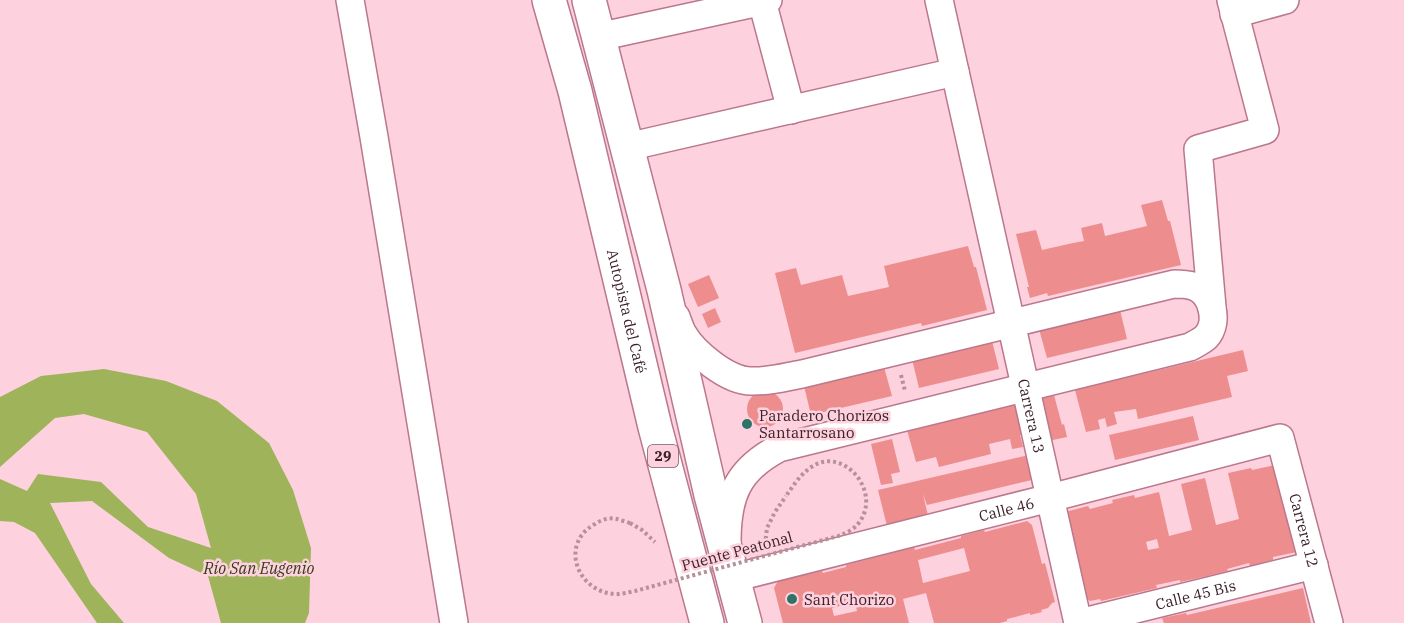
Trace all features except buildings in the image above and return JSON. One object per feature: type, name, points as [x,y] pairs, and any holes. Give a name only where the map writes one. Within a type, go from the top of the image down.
[{"type":"highway","name":"Autopista del Café","points":[[549,0],[574,91],[655,427],[707,623]]},
{"type":"highway","name":"29","points":[[589,0],[664,290],[711,495],[745,623]]},
{"type":"street","points":[[350,0],[454,623]]},
{"type":"street","name":"Carrera 13","points":[[939,0],[1078,623]]},
{"type":"street","points":[[730,568],[727,525],[732,501],[740,480],[750,467],[779,448],[1190,347],[1206,338],[1214,323],[1198,149],[1265,130],[1232,7],[1285,0]]},
{"type":"street","points":[[598,37],[765,1],[791,110]]},
{"type":"street","points":[[627,147],[955,72]]},
{"type":"street","points":[[664,290],[684,335],[700,355],[732,376],[748,381],[768,381],[802,374],[1174,284],[1195,286],[1204,294],[1212,307]]},
{"type":"street","name":"Calle 46","points":[[730,568],[768,569],[1280,438]]},
{"type":"street","name":"Carrera 12","points":[[1280,438],[1329,623]]},
{"type":"street","name":"Calle 45 Bis","points":[[1078,623],[1314,565]]},
{"type":"path","points":[[894,351],[912,414]]},
{"type":"path","name":"Puente Peatonal","points":[[630,524],[615,518],[602,520],[587,528],[578,540],[575,556],[578,571],[588,584],[602,592],[617,594],[635,591],[842,535],[857,526],[865,513],[864,485],[856,473],[835,462],[824,462],[811,466],[798,479],[767,528],[765,549],[768,569]]},
{"type":"water","name":"Río San Eugenio","points":[[104,369],[166,381],[217,401],[269,443],[293,490],[311,548],[309,613],[305,623],[221,623],[208,576],[169,558],[92,501],[50,503],[91,584],[124,623],[97,623],[35,533],[14,522],[0,521],[0,479],[27,491],[38,474],[101,482],[148,527],[211,548],[196,494],[147,432],[84,414],[55,418],[0,467],[0,397],[41,376]]},
{"type":"place","name":"Paradero Chorizos Santarrosano","points":[[747,424]]},
{"type":"place","name":"Sant Chorizo","points":[[792,599]]}]
